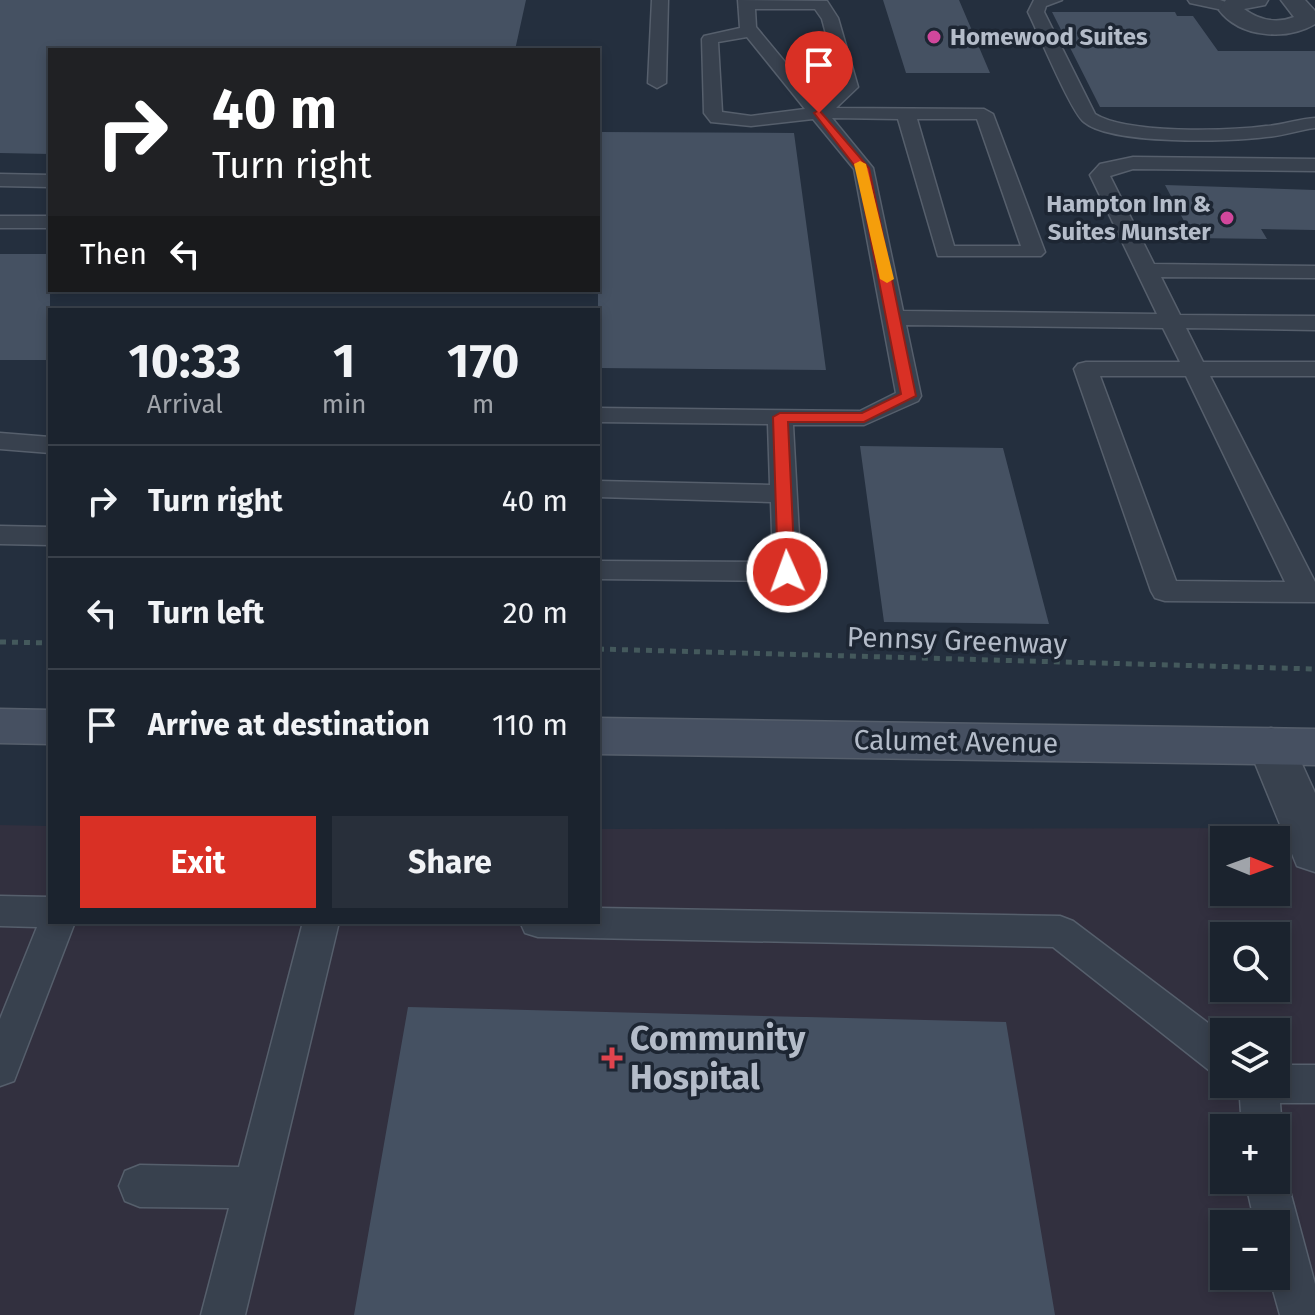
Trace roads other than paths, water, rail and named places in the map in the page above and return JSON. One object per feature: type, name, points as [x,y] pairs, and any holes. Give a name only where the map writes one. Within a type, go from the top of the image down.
[{"type":"main road","points":[[0,726],[48,727]]},
{"type":"main road","name":"Calumet Avenue","points":[[600,736],[1293,747]]},
{"type":"street","points":[[1257,0],[1241,2],[1231,10],[1239,18],[1256,24],[1309,25],[1305,13],[1292,0],[1272,0]]},
{"type":"street","points":[[1293,747],[1315,851]]},
{"type":"lane","points":[[657,83],[660,0]]},
{"type":"lane","points":[[1054,0],[1040,3],[1036,12],[1088,117],[1102,125],[1130,130],[1242,133],[1270,132],[1289,125],[1315,123]]},
{"type":"lane","points":[[1196,0],[1232,7]]},
{"type":"lane","points":[[600,415],[864,418],[909,396],[896,318],[863,168],[751,31],[746,2],[818,2],[830,18],[849,87],[819,113]]},
{"type":"lane","points":[[751,31],[710,39],[713,113],[717,118],[751,121],[819,113],[984,114],[1034,252],[945,252],[906,114]]},
{"type":"lane","points":[[1315,165],[1133,163],[1107,168],[1100,175],[1196,367],[1310,592],[1165,591],[1086,369],[1196,367],[1315,369]]},
{"type":"lane","points":[[0,180],[48,181]]},
{"type":"lane","points":[[0,222],[48,222]]},
{"type":"lane","points":[[1148,270],[1315,272]]},
{"type":"lane","points":[[896,318],[1315,323]]},
{"type":"lane","points":[[600,570],[787,572],[780,417]]},
{"type":"lane","points":[[0,441],[48,445]]},
{"type":"lane","points":[[600,489],[784,494]]},
{"type":"lane","points":[[0,535],[48,536]]},
{"type":"lane","points":[[0,911],[48,912]]},
{"type":"lane","points":[[600,923],[1060,932],[1210,1047]]},
{"type":"lane","points":[[0,1068],[56,924]]},
{"type":"lane","points":[[223,1315],[321,924]]},
{"type":"lane","points":[[1290,1084],[1315,1084]]},
{"type":"lane","points":[[140,1186],[255,1188]]},
{"type":"lane","points":[[1290,1273],[1302,1315]]},
{"type":"place","name":"Homewood Suites","points":[[934,37]]},
{"type":"place","name":"Hampton Inn & Suites Munster","points":[[1227,218]]},
{"type":"place","name":"Community Hospital","points":[[612,1058]]}]
